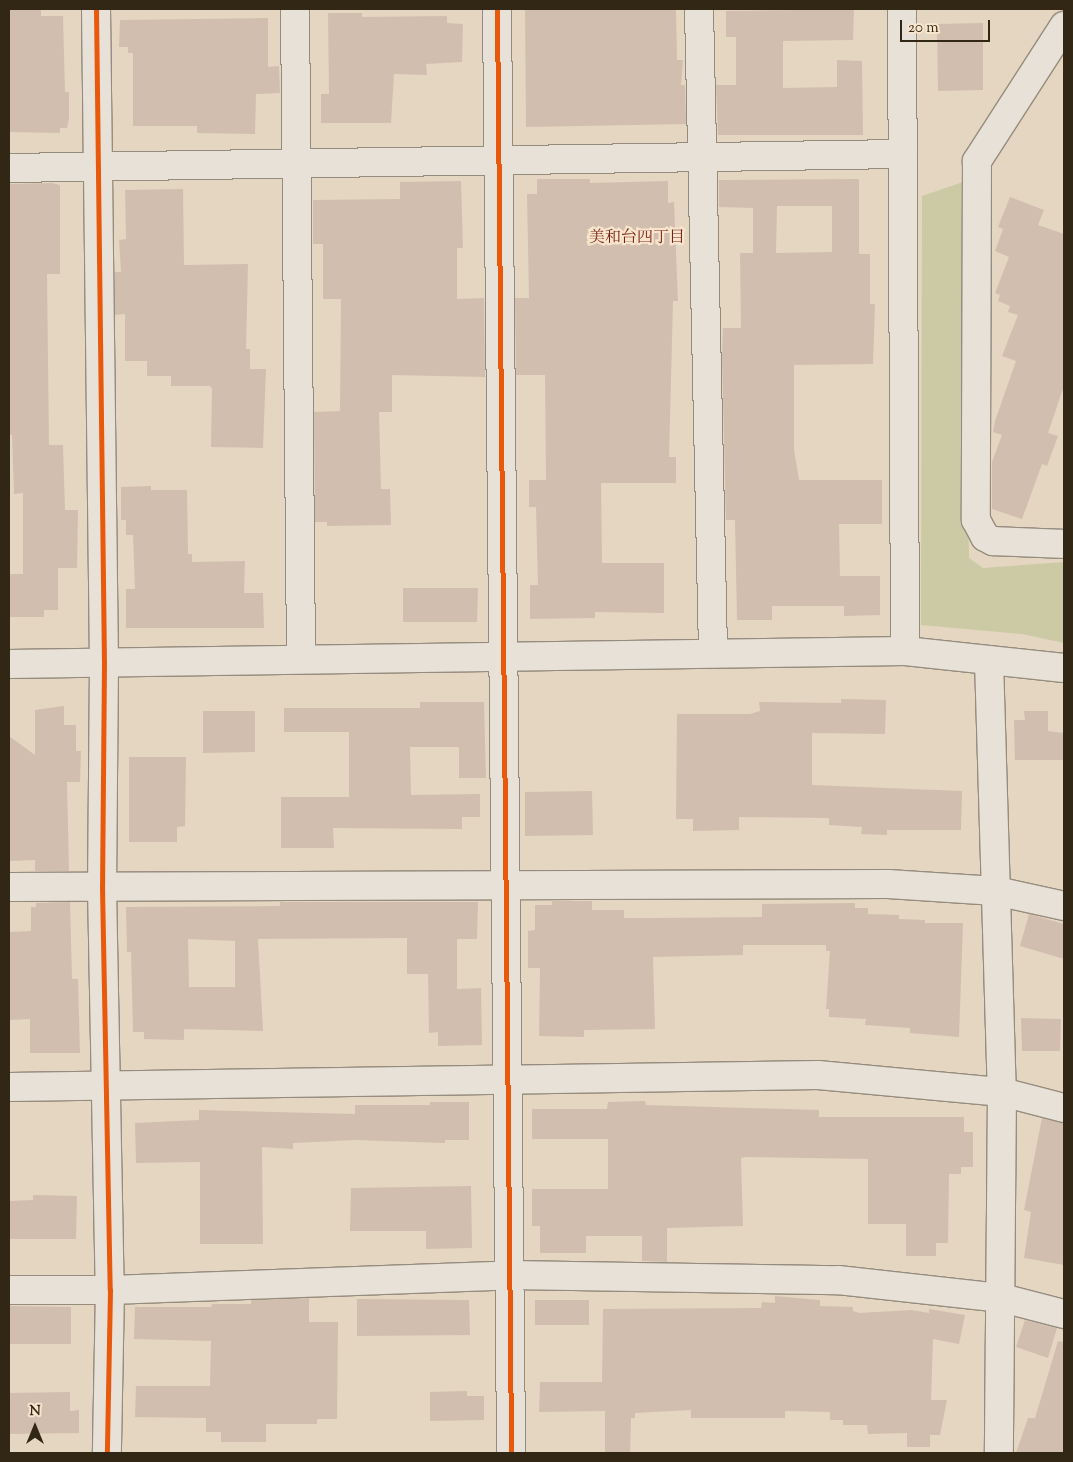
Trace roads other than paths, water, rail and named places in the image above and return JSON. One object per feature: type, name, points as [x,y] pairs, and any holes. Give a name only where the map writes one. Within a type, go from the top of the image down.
[{"type":"street","points":[[96,9],[104,662],[102,887],[110,1290],[107,1453]]},
{"type":"street","points":[[295,9],[298,163],[301,658]]},
{"type":"street","points":[[497,9],[502,655],[510,1079],[511,1453]]},
{"type":"street","points":[[700,9],[713,653]]},
{"type":"street","points":[[902,9],[905,651]]},
{"type":"street","points":[[1064,26],[977,161],[976,510],[980,530],[992,541],[1064,544]]},
{"type":"street","points":[[9,168],[902,154]]},
{"type":"street","points":[[9,664],[502,655],[905,651],[1064,668]]},
{"type":"street","points":[[989,660],[1002,1092],[1000,1453]]},
{"type":"street","points":[[9,887],[506,883],[888,884],[996,891],[1064,906]]},
{"type":"street","points":[[9,1087],[818,1075],[1002,1092],[1064,1108]]},
{"type":"street","points":[[9,1290],[110,1290],[510,1275],[838,1280],[1002,1298],[1064,1314]]},
{"type":"district","name":"美和台四丁目","points":[[637,239]]}]
